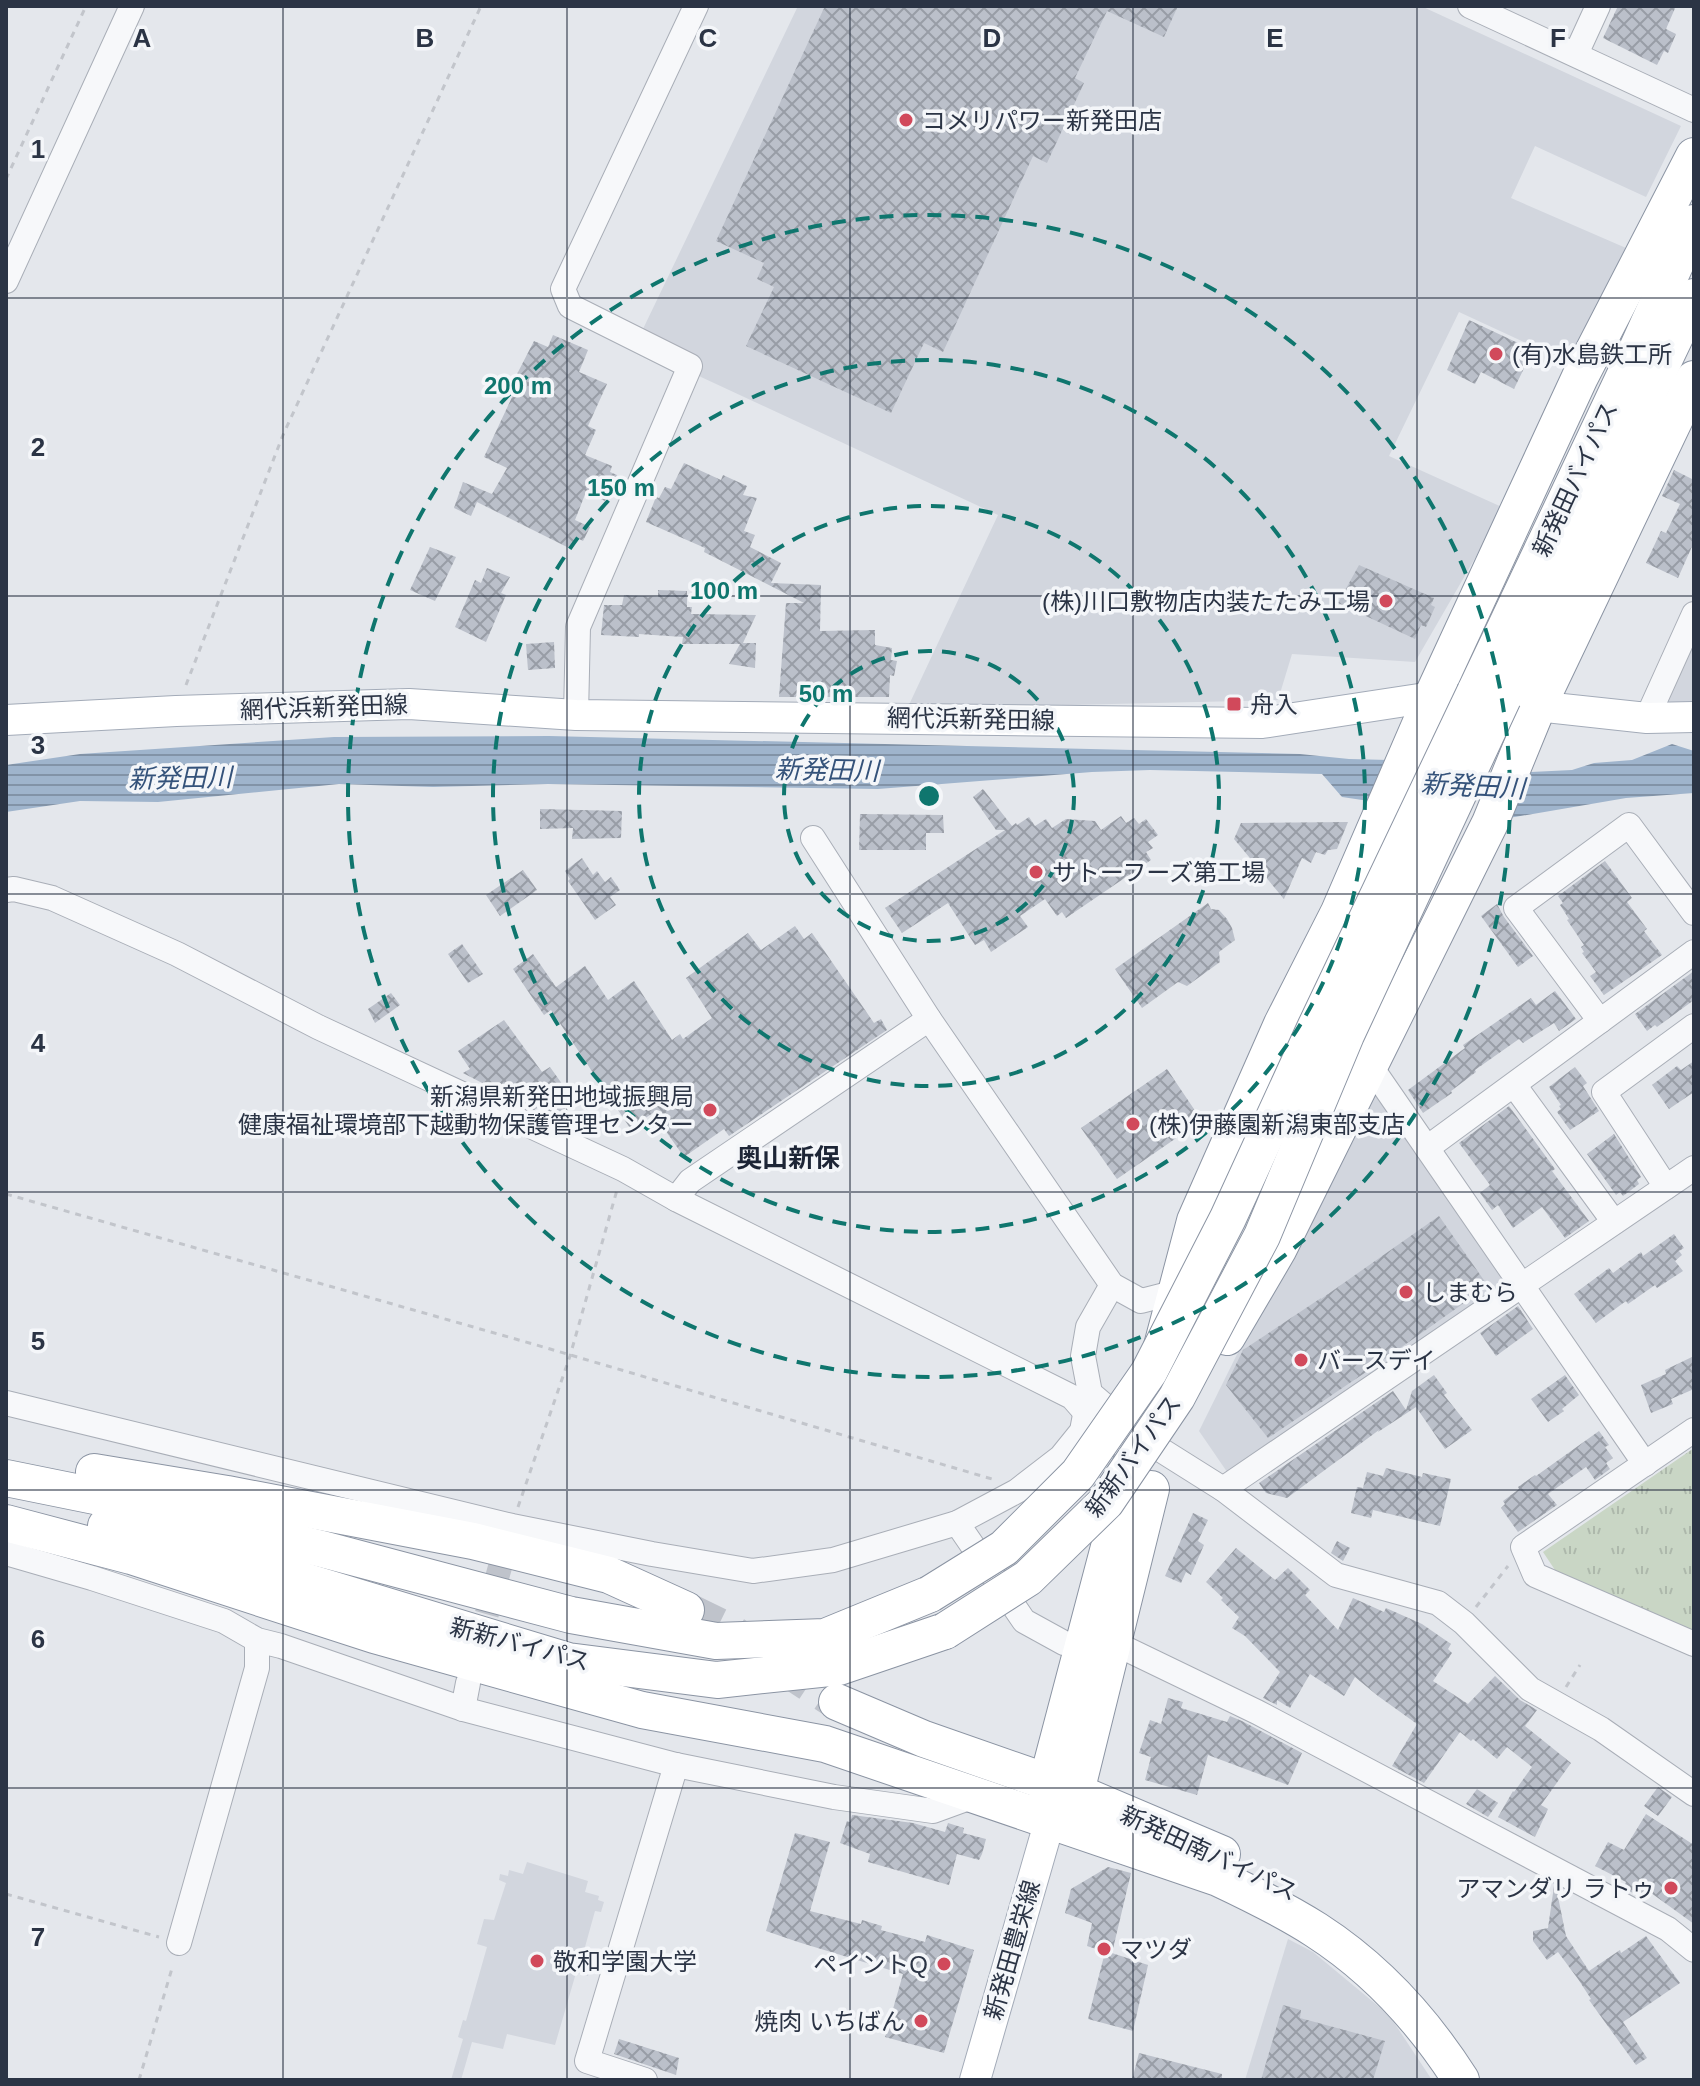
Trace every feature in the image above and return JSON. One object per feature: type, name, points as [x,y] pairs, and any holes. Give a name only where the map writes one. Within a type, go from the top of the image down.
[{"type":"highway","points":[[1050,1820],[1121,1655],[1150,1442],[1176,1292],[1195,1221],[1282,1024],[1339,912],[1432,697],[1580,377],[1694,156]]},
{"type":"highway","name":"新発田バイパス","points":[[1489,695],[1646,364],[1694,223]]},
{"type":"highway","name":"新発田バイパス","points":[[1646,364],[1694,297]]},
{"type":"highway","points":[[1062,1787],[1150,1442],[1278,1250],[1490,823],[1538,706],[1694,379]]},
{"type":"highway","name":"新新バイパス","points":[[6,1478],[149,1507],[571,1615],[716,1641],[825,1637],[930,1594],[1004,1548],[1078,1474],[1149,1372],[1228,1218],[1310,1040],[1489,695]]},
{"type":"highway","name":"新新バイパス","points":[[6,1504],[172,1541],[568,1661],[717,1680],[839,1667],[945,1631],[1028,1578],[1106,1502],[1177,1397],[1262,1236],[1489,695]]},
{"type":"highway","points":[[6,1457],[227,1494],[473,1541],[609,1575],[686,1610]]},
{"type":"highway","name":"新発田南バイパス","points":[[6,1523],[131,1556],[374,1635],[642,1710],[825,1744],[1218,1878],[1319,1932],[1366,1967],[1406,2006],[1445,2054],[1461,2080]]},
{"type":"highway","name":"新発田南バイパス","points":[[837,1702],[924,1739],[1062,1787],[1233,1858],[1271,1877],[1325,1910],[1378,1949],[1418,1987],[1489,2080]]},
{"type":"main road","name":"網代浜新発田線","points":[[6,720],[409,704],[576,715],[1262,723],[1432,697],[1647,718],[1694,717]]},
{"type":"main road","name":"新発田豊栄線","points":[[975,2080],[1050,1820]]},
{"type":"street","points":[[6,281],[132,6]]},
{"type":"street","points":[[576,715],[578,627],[690,366],[570,306],[563,289],[696,6]]},
{"type":"street","points":[[1470,6],[1694,110]]},
{"type":"street","points":[[1576,54],[1598,6]]},
{"type":"street","points":[[1647,718],[1694,614]]},
{"type":"street","points":[[1600,1021],[1516,908],[1629,825],[1694,913]]},
{"type":"street","points":[[813,838],[929,1019],[1112,1285],[1141,1301],[1176,1292]]},
{"type":"street","points":[[6,890],[52,898],[177,954],[318,1027],[623,1169],[676,1199],[1088,1403],[1223,1489],[1336,1575],[1438,1603],[1464,1623],[1530,1689],[1601,1729],[1694,1794]]},
{"type":"street","points":[[1427,1148],[1694,952]]},
{"type":"street","points":[[676,1199],[690,1181],[929,1019]]},
{"type":"street","points":[[1666,1187],[1604,1092],[1694,1026]]},
{"type":"street","points":[[1369,1064],[1645,1464]]},
{"type":"street","points":[[1514,1085],[1614,1222]]},
{"type":"street","points":[[1223,1489],[1694,1168]]},
{"type":"street","points":[[6,1403],[511,1529],[753,1571],[833,1560],[957,1523],[1017,1491],[1061,1457],[1082,1431],[1088,1403],[1083,1356],[1088,1327],[1112,1285]]},
{"type":"street","points":[[1694,1430],[1523,1547],[1535,1575],[1694,1644]]},
{"type":"street","points":[[957,1523],[1024,1621],[1064,1643]]},
{"type":"street","points":[[6,1553],[224,1621],[257,1640],[463,1709],[676,1765],[834,1797],[933,1811],[977,1795]]},
{"type":"street","points":[[179,1943],[257,1668],[257,1640]]},
{"type":"street","points":[[1121,1655],[1257,1712],[1668,1929],[1694,1950]]},
{"type":"street","points":[[463,1709],[468,1683]]},
{"type":"street","points":[[645,2080],[587,2061],[676,1765]]},
{"type":"path","points":[[6,179],[86,6]]},
{"type":"path","points":[[176,711],[283,435],[481,6]]},
{"type":"path","points":[[511,1529],[570,1356],[623,1169]]},
{"type":"path","points":[[6,1194],[986,1475],[1017,1491]]},
{"type":"path","points":[[1464,1623],[1523,1547]]},
{"type":"path","points":[[6,1894],[179,1943],[139,2080]]},
{"type":"shaded area","points":[[798,6],[1421,6],[1681,126],[1646,197],[1535,146],[1511,198],[1626,248],[1574,365],[1459,312],[1389,456],[1504,508],[1415,662],[1292,654],[1278,700],[907,709],[998,515],[701,377],[643,329]]},
{"type":"shaded area","points":[[1694,629],[1694,706],[1659,706]]},
{"type":"shaded area","points":[[1370,1086],[1509,1284],[1234,1482],[1199,1431]]},
{"type":"shaded area","name":"敬和学園大学","points":[[527,1862],[588,1881],[585,1892],[599,1896],[598,1900],[604,1902],[601,1912],[595,1911],[585,1947],[594,1950],[588,1976],[576,1973],[555,2045],[507,2034],[503,2049],[472,2042],[461,2080],[451,2080],[463,2039],[458,2037],[463,2020],[466,2021],[487,1947],[477,1944],[484,1919],[494,1920],[506,1883],[499,1880],[500,1874],[508,1876],[509,1870],[523,1874]]},
{"type":"shaded area","points":[[1288,1939],[1313,1952],[1389,2015],[1432,2080],[1245,2080]]},
{"type":"green space","points":[[1694,1448],[1694,1637],[1561,1579],[1543,1552]]},
{"type":"water","name":"新発田川","points":[[549,736],[1300,754],[1389,760],[1369,801],[1342,797],[1322,774],[1150,770],[878,789],[339,784],[158,802],[80,801],[6,812],[6,765],[80,754],[334,737]]},
{"type":"water","points":[[1672,744],[1694,751],[1694,793],[1626,798],[1509,818],[1531,772],[1572,770],[1594,763],[1632,760]]},
{"type":"building","points":[[825,6],[1178,6],[1164,37],[1107,11],[1075,78],[1084,83],[1047,163],[1033,156],[943,352],[924,343],[891,413],[746,346],[774,287],[757,279],[764,263],[716,241]]},
{"type":"building","points":[[1618,6],[1676,6],[1666,29],[1676,34],[1668,53],[1664,51],[1657,65],[1603,38]]},
{"type":"building","name":"(有)水島鉄工所","points":[[1469,320],[1533,350],[1514,389],[1481,372],[1475,384],[1447,370]]},
{"type":"building","points":[[553,335],[588,350],[579,372],[607,384],[588,426],[596,430],[585,455],[612,466],[610,472],[617,475],[605,501],[586,492],[575,520],[590,527],[583,541],[577,538],[571,549],[477,502],[471,516],[454,508],[463,482],[492,494],[507,468],[484,457],[522,376],[517,374],[534,341],[548,347]]},
{"type":"building","points":[[684,463],[721,480],[723,475],[747,486],[743,495],[757,498],[744,531],[755,535],[750,547],[781,563],[771,583],[821,585],[820,631],[875,630],[875,645],[892,648],[891,660],[897,661],[894,676],[890,675],[889,697],[779,697],[786,603],[804,603],[704,552],[705,548],[646,522],[656,497],[659,498],[665,487],[671,489]]},
{"type":"building","points":[[1674,470],[1692,479],[1694,474],[1694,542],[1678,578],[1646,563],[1661,531],[1666,533],[1680,504],[1662,496]]},
{"type":"building","points":[[430,547],[456,557],[435,601],[410,590]]},
{"type":"building","name":"(株)川口敷物店内装たたみ工場","points":[[1359,565],[1434,598],[1431,605],[1435,607],[1426,627],[1421,625],[1415,639],[1338,603]]},
{"type":"building","points":[[487,568],[510,577],[501,593],[506,595],[486,642],[455,627],[475,580],[481,583]]},
{"type":"building","points":[[658,590],[687,591],[687,607],[692,607],[691,614],[756,615],[743,643],[756,643],[755,668],[729,664],[740,644],[682,644],[683,637],[601,635],[604,605],[622,605],[624,595],[658,597]]},
{"type":"building","points":[[554,642],[555,668],[528,670],[526,644]]},
{"type":"building","name":"サトーフーズ第工場","points":[[983,789],[1012,826],[1029,817],[1035,826],[1046,819],[1052,828],[1066,819],[1095,821],[1101,830],[1121,816],[1126,823],[1134,818],[1139,824],[1146,819],[1158,835],[1148,842],[1153,848],[1146,852],[1151,860],[1066,918],[1062,912],[1057,916],[1045,899],[1020,916],[1028,927],[991,952],[984,940],[975,945],[948,903],[902,933],[885,908],[1005,830],[996,830],[973,797]]},
{"type":"building","points":[[540,809],[622,811],[621,838],[572,839],[573,828],[540,829]]},
{"type":"building","points":[[860,814],[943,815],[944,833],[926,833],[926,850],[859,850]]},
{"type":"building","points":[[1348,822],[1337,849],[1328,850],[1325,855],[1316,852],[1311,863],[1302,858],[1284,899],[1234,839],[1241,823]]},
{"type":"building","points":[[582,858],[593,875],[597,871],[605,882],[611,877],[620,890],[610,897],[616,905],[595,920],[568,881],[570,879],[565,871]]},
{"type":"building","points":[[1605,861],[1632,898],[1627,902],[1662,955],[1604,995],[1590,976],[1596,972],[1582,953],[1581,947],[1584,945],[1567,920],[1558,896]]},
{"type":"building","points":[[523,870],[537,890],[500,916],[486,895]]},
{"type":"building","points":[[1208,903],[1211,909],[1219,910],[1227,919],[1235,940],[1219,952],[1220,962],[1187,986],[1178,982],[1142,1008],[1115,969]]},
{"type":"building","points":[[1497,904],[1533,956],[1518,967],[1481,916]]},
{"type":"building","points":[[795,926],[804,939],[812,933],[874,1023],[881,1019],[887,1030],[729,1136],[724,1129],[684,1157],[653,1113],[630,1128],[551,1010],[544,1015],[513,969],[533,954],[556,987],[585,966],[608,1000],[634,981],[672,1040],[680,1034],[683,1039],[712,1018],[686,978],[748,933],[761,950]]},
{"type":"building","points":[[462,944],[483,974],[468,983],[448,954]]},
{"type":"building","points":[[1694,971],[1694,1000],[1647,1031],[1635,1014]]},
{"type":"building","points":[[1555,991],[1576,1019],[1559,1031],[1554,1023],[1523,1043],[1519,1039],[1423,1113],[1408,1090],[1465,1048],[1463,1045],[1531,998],[1536,1005]]},
{"type":"building","points":[[391,993],[400,1005],[375,1023],[368,1009]]},
{"type":"building","points":[[504,1020],[542,1072],[550,1067],[575,1102],[550,1119],[539,1107],[534,1110],[463,1073],[470,1069],[458,1051]]},
{"type":"building","points":[[1694,1061],[1694,1092],[1669,1109],[1652,1085],[1677,1066],[1681,1070]]},
{"type":"building","points":[[1575,1067],[1587,1083],[1583,1086],[1599,1111],[1570,1130],[1557,1112],[1561,1105],[1549,1087]]},
{"type":"building","name":"(株)伊藤園新潟東部支店","points":[[1167,1069],[1200,1118],[1117,1179],[1081,1128]]},
{"type":"building","points":[[1509,1106],[1589,1221],[1565,1238],[1542,1207],[1513,1228],[1498,1205],[1492,1210],[1480,1193],[1490,1185],[1459,1143]]},
{"type":"building","points":[[1614,1134],[1641,1177],[1637,1180],[1639,1184],[1623,1196],[1620,1192],[1616,1195],[1587,1154]]},
{"type":"building","points":[[1439,1216],[1488,1286],[1268,1438],[1226,1385],[1243,1350]]},
{"type":"building","points":[[1674,1234],[1684,1248],[1679,1251],[1682,1255],[1675,1261],[1683,1271],[1657,1288],[1655,1285],[1628,1304],[1626,1301],[1596,1323],[1574,1294],[1609,1268],[1613,1273],[1641,1252],[1643,1256]]},
{"type":"building","points":[[1518,1306],[1533,1329],[1496,1356],[1480,1333]]},
{"type":"building","points":[[1694,1356],[1694,1389],[1671,1399],[1673,1404],[1651,1413],[1641,1385]]},
{"type":"building","points":[[1434,1375],[1447,1393],[1444,1395],[1472,1430],[1445,1449],[1416,1407],[1379,1430],[1287,1498],[1266,1493],[1259,1483],[1393,1391],[1406,1410],[1412,1391]]},
{"type":"building","points":[[1565,1375],[1579,1395],[1548,1422],[1531,1399]]},
{"type":"building","points":[[1599,1431],[1609,1445],[1605,1447],[1613,1458],[1606,1463],[1610,1469],[1595,1480],[1586,1467],[1548,1494],[1557,1505],[1518,1532],[1501,1508],[1505,1504],[1503,1501],[1518,1487]]},
{"type":"building","points":[[1386,1468],[1422,1477],[1423,1473],[1451,1479],[1440,1526],[1373,1510],[1371,1518],[1351,1513],[1357,1487],[1363,1488],[1367,1472],[1383,1476]]},
{"type":"building","points":[[1193,1513],[1208,1520],[1198,1541],[1204,1545],[1191,1575],[1186,1572],[1181,1583],[1165,1576]]},
{"type":"building","points":[[1337,1541],[1350,1548],[1343,1561],[1331,1553]]},
{"type":"building","points":[[1236,1548],[1275,1580],[1288,1568],[1310,1590],[1305,1595],[1338,1630],[1353,1598],[1422,1624],[1451,1644],[1448,1649],[1452,1653],[1433,1681],[1468,1704],[1495,1676],[1520,1700],[1537,1710],[1525,1726],[1571,1763],[1541,1805],[1548,1809],[1535,1837],[1498,1817],[1532,1767],[1507,1747],[1497,1759],[1460,1732],[1424,1783],[1392,1766],[1417,1724],[1355,1677],[1344,1696],[1310,1674],[1290,1708],[1277,1700],[1277,1705],[1263,1698],[1280,1672],[1245,1636],[1232,1628],[1239,1617],[1206,1582]]},
{"type":"building","points":[[1168,1698],[1183,1702],[1181,1708],[1227,1722],[1230,1716],[1302,1753],[1288,1785],[1208,1755],[1197,1795],[1145,1780],[1151,1757],[1139,1753],[1150,1720],[1161,1724]]},
{"type":"building","points":[[1658,1787],[1672,1797],[1658,1816],[1644,1806]]},
{"type":"building","points":[[1477,1789],[1498,1803],[1488,1817],[1466,1804]]},
{"type":"building","points":[[1646,1814],[1694,1845],[1694,1924],[1647,1890],[1643,1898],[1623,1888],[1626,1882],[1595,1866],[1608,1842],[1624,1850]]},
{"type":"building","points":[[852,1815],[913,1823],[945,1832],[948,1823],[964,1828],[963,1833],[986,1839],[979,1860],[957,1854],[949,1885],[868,1862],[870,1854],[840,1843]]},
{"type":"building","points":[[795,1833],[830,1842],[810,1911],[861,1924],[862,1920],[882,1926],[881,1930],[925,1942],[927,1935],[974,1950],[944,2053],[885,2037],[903,1974],[766,1931]]},
{"type":"building","name":"マツダ","points":[[1108,1867],[1131,1873],[1112,1953],[1148,1965],[1133,2031],[1088,2019],[1105,1952],[1087,1946],[1092,1923],[1065,1913],[1071,1889]]},
{"type":"building","points":[[1554,1886],[1566,1936],[1589,1971],[1646,1936],[1680,1983],[1623,2022],[1647,2058],[1636,2065],[1558,1952],[1547,1960],[1533,1941],[1533,1931],[1548,1928]]},
{"type":"building","points":[[1283,2005],[1301,2010],[1300,2018],[1385,2041],[1373,2080],[1261,2080]]},
{"type":"building","points":[[619,2039],[679,2058],[676,2075],[614,2054]]},
{"type":"building","points":[[1139,2053],[1222,2074],[1222,2080],[1132,2080]]},
{"type":"tunnel","points":[[477,1649],[509,1535]]},
{"type":"tunnel","points":[[686,1610],[729,1631],[837,1702]]},
{"type":"place","name":"コメリパワー新発田店","points":[[906,120]]},
{"type":"place","name":"(有)水島鉄工所","points":[[1496,354]]},
{"type":"place","name":"(株)川口敷物店内装たたみ工場","points":[[1386,601]]},
{"type":"place","name":"舟入","points":[[1234,704]]},
{"type":"place","name":"サトーフーズ第工場","points":[[1036,872]]},
{"type":"place","name":"新潟県新発田地域振興局 健康福祉環境部下越動物保護管理センター","points":[[710,1110]]},
{"type":"place","name":"(株)伊藤園新潟東部支店","points":[[1133,1124]]},
{"type":"place","name":"しまむら","points":[[1406,1292]]},
{"type":"place","name":"バースデイ","points":[[1301,1360]]},
{"type":"place","name":"アマンダリ ラトゥ","points":[[1671,1888]]},
{"type":"place","name":"マツダ","points":[[1104,1949]]},
{"type":"place","name":"敬和学園大学","points":[[537,1961]]},
{"type":"place","name":"ペイントQ","points":[[944,1964]]},
{"type":"place","name":"焼肉 いちばん","points":[[921,2021]]},
{"type":"district","name":"奥山新保","points":[[788,1158]]}]
